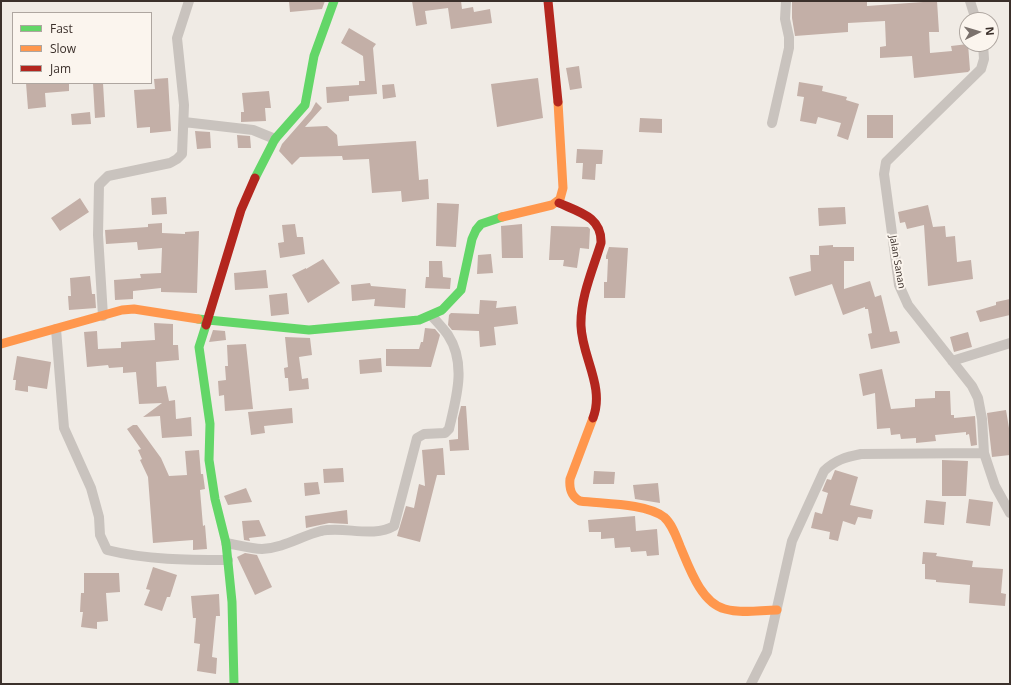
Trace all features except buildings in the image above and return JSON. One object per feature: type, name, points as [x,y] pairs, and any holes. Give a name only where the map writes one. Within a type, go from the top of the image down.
[{"type":"street","points":[[103,316],[98,235],[99,185],[108,176],[170,163],[178,159],[182,154],[184,97],[177,38],[189,1]]},
{"type":"street","points":[[234,684],[232,602],[228,560],[226,543],[215,499],[209,460],[210,424],[199,347],[241,210],[256,176],[275,139],[306,105],[314,56],[334,1]]},
{"type":"street","points":[[548,1],[556,71],[564,188],[562,197],[558,203]]},
{"type":"street","points":[[772,123],[789,48],[790,37],[785,19],[786,1]]},
{"type":"street","points":[[970,1],[973,12]]},
{"type":"street","name":"Jalan Sanan","points":[[984,52],[984,59],[981,69],[886,162],[884,174],[899,285],[908,306],[972,386],[978,398],[982,420],[984,453],[995,486],[1009,509]]},
{"type":"street","points":[[184,122],[253,130],[275,139]]},
{"type":"street","points":[[1,344],[134,309],[208,321],[308,330],[419,320],[432,316],[452,301],[461,290],[465,278],[472,239],[476,230],[481,224],[489,220],[558,203],[590,219],[599,226],[601,234],[601,243],[581,312],[583,347],[598,395],[597,408],[570,479],[569,489],[574,498],[580,501],[649,510],[668,521],[701,589],[708,600],[719,607],[729,610],[777,610]]},
{"type":"street","points":[[226,543],[260,549],[274,548],[321,532],[377,531],[387,530],[394,526],[417,438],[424,434],[445,433],[449,429],[457,396],[459,374],[455,352],[448,336],[432,316]]},
{"type":"street","points":[[56,329],[64,428],[90,488],[99,517],[100,535],[107,550],[141,557],[180,560],[228,560]]},
{"type":"street","points":[[952,361],[1010,343]]},
{"type":"street","points":[[751,684],[767,652],[792,541],[824,472],[832,463],[844,457],[861,454],[984,453]]},
{"type":"traffic: fast","points":[[255,178],[275,139],[305,105],[314,56],[334,1]]},
{"type":"traffic: fast","points":[[198,319],[309,330],[419,320],[442,310],[461,290],[472,239],[476,230],[481,224],[502,217]]},
{"type":"traffic: fast","points":[[206,325],[199,347],[210,424],[209,460],[215,499],[226,543],[232,602],[234,684]]},
{"type":"traffic: slow","points":[[502,217],[552,205],[560,199],[563,188],[558,102]]},
{"type":"traffic: slow","points":[[1,344],[122,310],[134,309],[198,319]]},
{"type":"traffic: slow","points":[[593,418],[570,479],[570,489],[574,497],[580,501],[624,505],[656,512],[664,517],[672,527],[692,574],[709,600],[725,609],[744,612],[777,610]]},
{"type":"traffic: jam","points":[[548,1],[558,102]]},
{"type":"traffic: jam","points":[[206,325],[241,210],[255,178]]},
{"type":"traffic: jam","points":[[559,203],[588,217],[598,227],[600,234],[601,243],[585,294],[581,315],[582,338],[595,383],[596,406],[593,418]]}]
